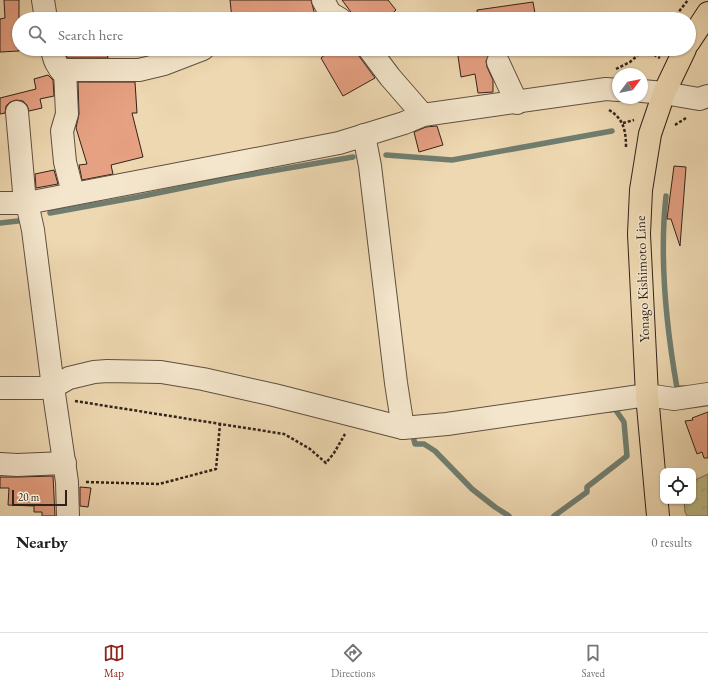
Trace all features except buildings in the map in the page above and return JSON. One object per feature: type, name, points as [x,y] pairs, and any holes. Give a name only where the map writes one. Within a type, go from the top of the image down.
[{"type":"main road","points":[[696,31],[708,13]]},
{"type":"main road","name":"Yonago Kishimoto Line","points":[[658,516],[648,395],[639,234],[641,190],[650,134],[664,93],[682,56]]},
{"type":"street","points":[[43,0],[45,12]]},
{"type":"street","points":[[54,56],[57,65],[65,75]]},
{"type":"street","points":[[73,193],[65,162],[62,131],[67,114],[65,70],[140,70],[164,64],[185,56]]},
{"type":"street","points":[[374,56],[390,77],[423,115]]},
{"type":"street","points":[[498,62],[517,103]]},
{"type":"street","points":[[0,203],[26,203],[339,143],[423,115],[517,103],[606,89],[612,84]]},
{"type":"street","points":[[648,92],[699,99],[708,96]]},
{"type":"street","points":[[18,112],[26,203],[33,230],[66,473],[68,516]]},
{"type":"street","points":[[364,135],[370,166],[396,383],[403,428]]},
{"type":"street","points":[[54,393],[69,378],[80,374],[107,371],[161,372],[203,379],[274,395],[403,428],[447,424],[648,395],[674,399],[708,394]]},
{"type":"street","points":[[0,388],[40,388],[54,393]]},
{"type":"street","points":[[0,464],[30,465],[66,473]]},
{"type":"path","points":[[679,12],[688,0]]},
{"type":"path","points":[[622,68],[637,56]]},
{"type":"path","points":[[657,56],[665,61]]},
{"type":"path","points":[[673,127],[690,115]]},
{"type":"path","points":[[623,123],[637,120]]},
{"type":"path","points":[[54,393],[62,399],[284,434],[310,449],[326,462],[334,453],[344,437],[355,415]]},
{"type":"path","points":[[66,473],[159,484],[216,469],[220,424]]},
{"type":"green space","points":[[708,474],[708,516],[687,516],[685,512],[684,504],[696,504],[696,480]]},
{"type":"waterway","points":[[386,155],[452,160],[612,131]]},
{"type":"waterway","points":[[50,213],[231,178],[353,157]]},
{"type":"waterway","points":[[666,196],[663,244],[667,316],[677,388],[684,388]]},
{"type":"waterway","points":[[0,223],[18,221]]},
{"type":"waterway","points":[[554,516],[587,492],[587,487],[627,456],[624,422],[615,409],[610,410]]},
{"type":"waterway","points":[[413,436],[415,444],[424,444],[435,451],[472,489],[509,516]]}]
